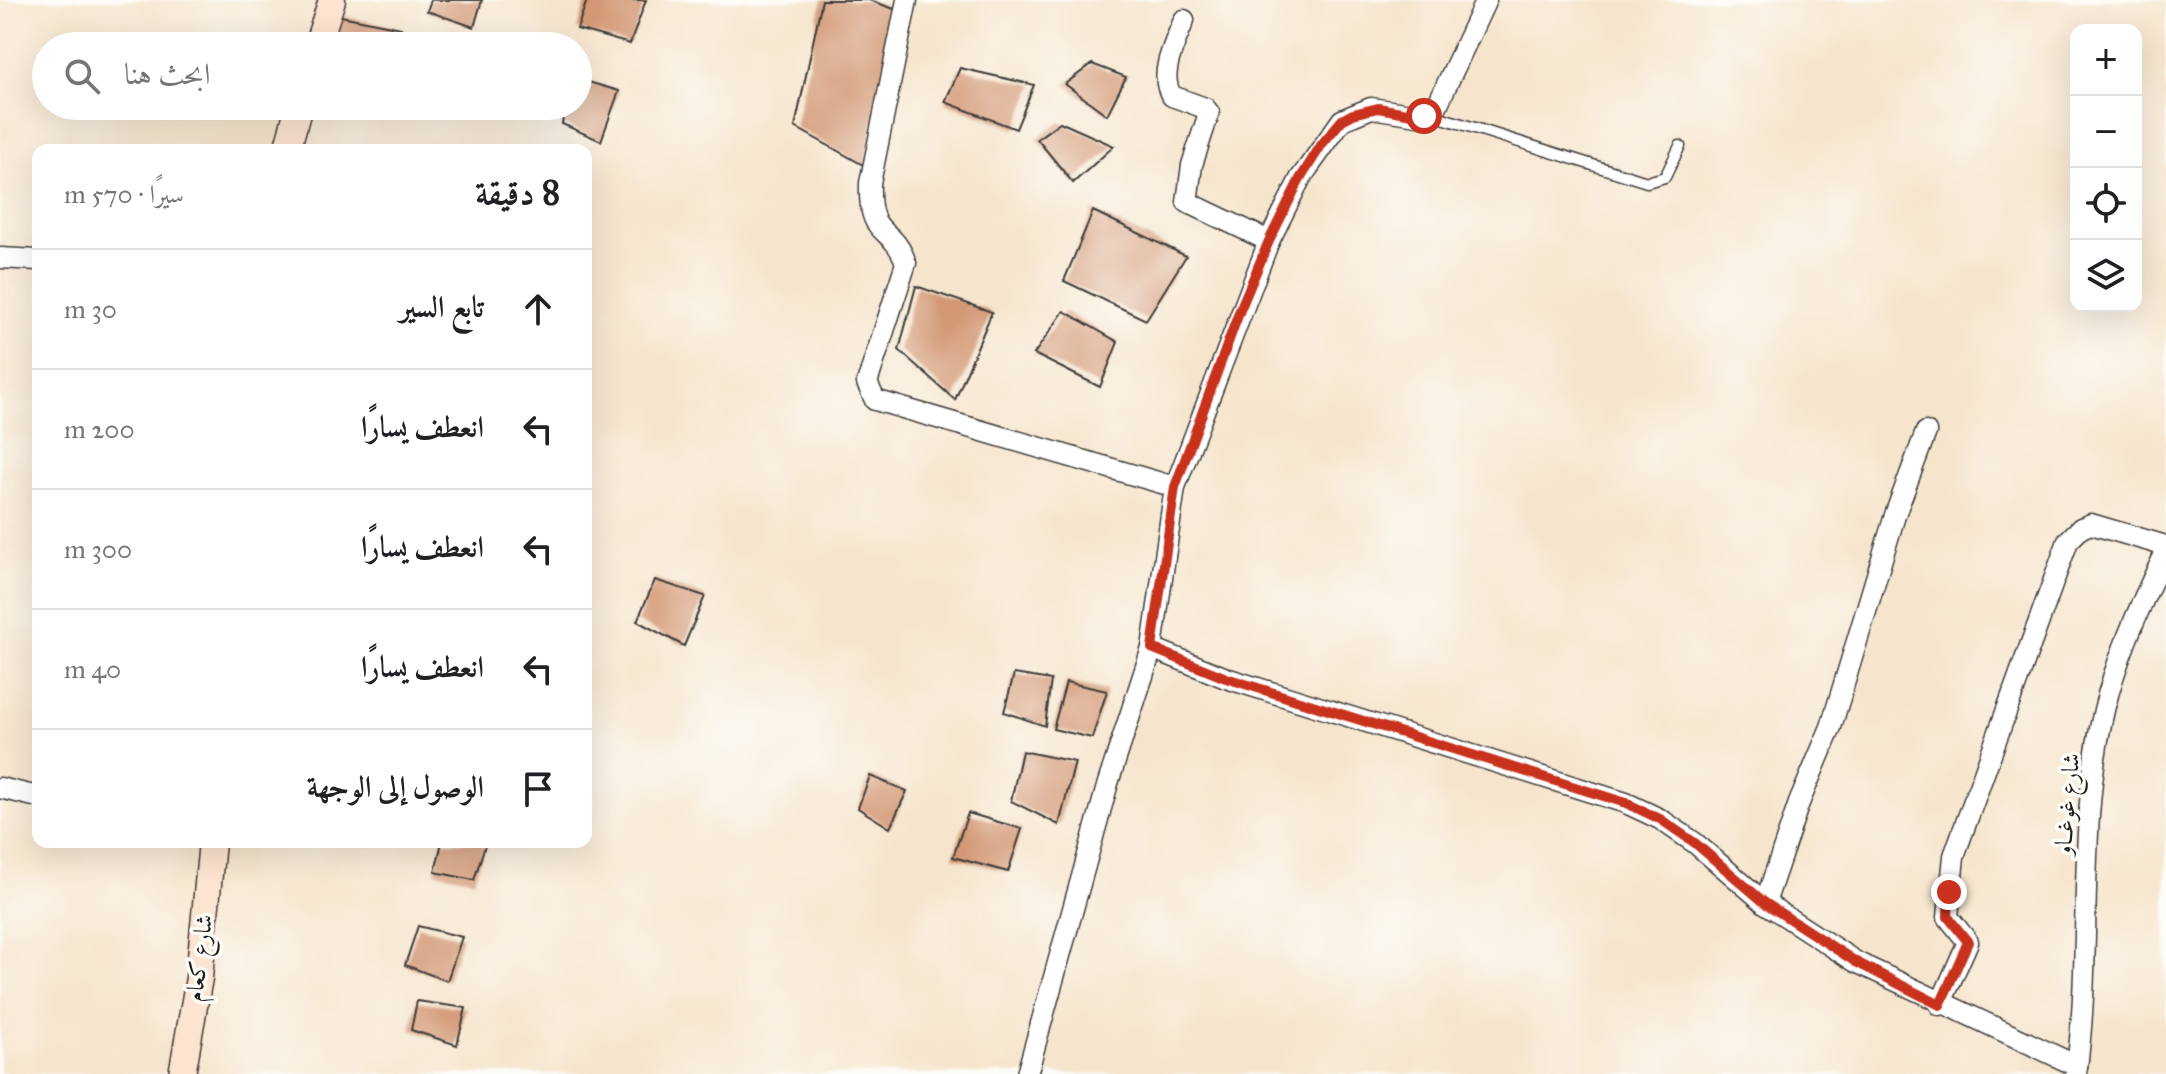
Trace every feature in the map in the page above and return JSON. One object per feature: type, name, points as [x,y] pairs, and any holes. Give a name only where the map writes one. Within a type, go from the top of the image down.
[{"type":"street","points":[[322,32],[332,0]]},
{"type":"street","points":[[907,0],[870,183],[869,212],[880,232],[900,246],[906,263],[867,383],[875,400],[1175,487]]},
{"type":"street","points":[[1027,1074],[1108,783],[1152,648],[1175,487],[1269,241],[1300,179],[1342,120],[1371,108],[1430,114],[1439,104],[1486,0]]},
{"type":"street","points":[[1184,20],[1168,63],[1167,87],[1172,96],[1205,108],[1209,113],[1192,165],[1187,202],[1269,241]]},
{"type":"street","points":[[289,144],[295,120]]},
{"type":"street","points":[[0,258],[32,260]]},
{"type":"street","points":[[1765,903],[1799,803],[1831,727],[1896,512],[1926,432]]},
{"type":"street","points":[[1940,1005],[1968,942],[1948,917],[1954,856],[2068,541],[2081,528],[2091,524],[2166,549]]},
{"type":"street","name":"شارع غوغــاو","points":[[2077,1070],[2088,847],[2104,709],[2140,605],[2166,549]]},
{"type":"street","points":[[1152,648],[1226,678],[1626,803],[1660,819],[1695,843],[1765,903],[1856,962],[2077,1070]]},
{"type":"street","points":[[0,788],[32,796]]},
{"type":"street","name":"شارع كعام","points":[[182,1074],[199,978],[211,848]]},
{"type":"lane","points":[[1430,114],[1647,182],[1665,177],[1680,146]]},
{"type":"building","points":[[431,0],[482,0],[474,27],[427,11]]},
{"type":"building","points":[[587,0],[646,0],[630,44],[577,29]]},
{"type":"building","points":[[822,0],[869,0],[897,10],[865,166],[795,127]]},
{"type":"building","points":[[336,15],[401,28],[400,32],[331,32]]},
{"type":"building","points":[[1092,64],[1126,77],[1107,115],[1065,84]]},
{"type":"building","points":[[960,68],[1034,85],[1016,129],[945,102]]},
{"type":"building","points":[[592,83],[619,91],[601,141],[562,124],[563,120],[592,120]]},
{"type":"building","points":[[1060,122],[1114,146],[1073,183],[1037,139]]},
{"type":"building","points":[[1093,211],[1186,256],[1146,320],[1064,281]]},
{"type":"building","points":[[916,286],[992,312],[955,400],[899,350]]},
{"type":"building","points":[[1064,311],[1118,342],[1100,387],[1034,354]]},
{"type":"building","points":[[655,580],[705,596],[684,646],[637,621]]},
{"type":"building","points":[[1014,674],[1051,680],[1045,726],[1004,712]]},
{"type":"building","points":[[1066,682],[1107,691],[1092,738],[1053,729]]},
{"type":"building","points":[[1022,751],[1075,762],[1059,825],[1011,801]]},
{"type":"building","points":[[870,776],[907,791],[890,828],[858,808]]},
{"type":"building","points":[[968,813],[1022,829],[1008,872],[953,857]]},
{"type":"building","points":[[441,848],[484,848],[474,880],[435,872]]},
{"type":"building","points":[[418,926],[462,937],[447,981],[405,965]]},
{"type":"building","points":[[417,1001],[466,1008],[457,1045],[411,1030]]},
{"type":"route","points":[[1424,116],[1378,108],[1353,114],[1342,120],[1322,144],[1300,179],[1240,310],[1175,487],[1152,648],[1226,678],[1381,729],[1573,784],[1626,803],[1660,819],[1695,843],[1732,878],[1765,903],[1856,962],[1940,1005],[1968,942],[1948,917],[1949,892]]}]
